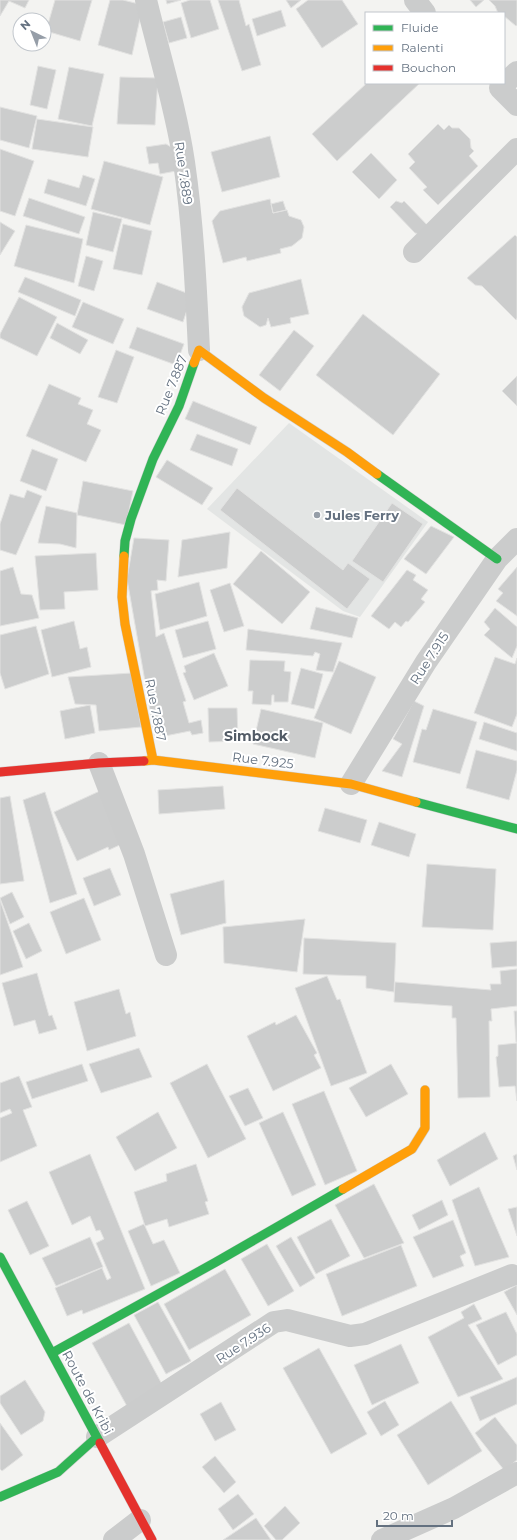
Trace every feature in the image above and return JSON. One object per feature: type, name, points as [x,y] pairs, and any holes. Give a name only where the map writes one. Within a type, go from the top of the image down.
[{"type":"street","name":"Rue 7.889","points":[[146,0],[172,101],[184,162],[194,266],[199,350]]},
{"type":"street","points":[[415,0],[424,12]]},
{"type":"street","points":[[505,80],[517,72]]},
{"type":"street","points":[[497,86],[517,106]]},
{"type":"street","points":[[414,252],[517,148]]},
{"type":"street","name":"Rue 7.887","points":[[153,760],[125,624],[122,597],[125,541],[131,519],[153,459],[179,406],[199,350],[264,398],[347,452],[497,559]]},
{"type":"street","name":"Rue 7.915","points":[[351,784],[426,662],[497,559],[517,539]]},
{"type":"street","name":"Rue 7.925","points":[[0,772],[99,763],[153,760],[351,784],[517,829]]},
{"type":"street","points":[[99,763],[134,854],[166,955]]},
{"type":"street","points":[[52,1353],[216,1262],[412,1149],[420,1139],[425,1128],[424,1090]]},
{"type":"street","name":"Route de Kribi","points":[[0,1257],[152,1540]]},
{"type":"street","name":"Rue 7.936","points":[[0,1497],[58,1472],[97,1437],[274,1322],[287,1320],[350,1336],[365,1334],[512,1275]]},
{"type":"street","points":[[382,1540],[454,1508],[517,1473]]},
{"type":"street","points":[[114,1540],[140,1520]]},
{"type":"shaded area","name":"Jules Ferry","points":[[289,423],[428,522],[360,617],[343,611],[207,509]]},
{"type":"building","points":[[0,0],[29,0],[25,8],[9,1],[0,16]]},
{"type":"building","points":[[55,0],[92,0],[80,41],[52,33],[52,12]]},
{"type":"building","points":[[110,0],[123,0],[143,5],[132,55],[98,45]]},
{"type":"building","points":[[166,0],[181,0],[167,4]]},
{"type":"building","points":[[190,0],[210,0],[219,29],[191,38],[181,3]]},
{"type":"building","points":[[218,0],[239,0],[246,26],[249,24],[261,65],[242,71]]},
{"type":"building","points":[[286,0],[301,0],[291,8]]},
{"type":"building","points":[[308,0],[342,0],[358,24],[322,48],[296,9]]},
{"type":"building","points":[[470,0],[484,0],[476,7]]},
{"type":"building","points":[[489,0],[517,0],[517,25],[516,26],[505,17],[505,12],[498,12],[495,6]]},
{"type":"building","points":[[281,10],[286,26],[257,36],[252,19]]},
{"type":"building","points":[[181,17],[187,38],[169,43],[163,22]]},
{"type":"building","points":[[38,66],[56,70],[47,109],[30,105]]},
{"type":"building","points":[[69,67],[104,74],[92,126],[58,119]]},
{"type":"building","points":[[120,77],[158,78],[155,125],[117,124]]},
{"type":"building","points":[[366,84],[419,84],[337,161],[312,134]]},
{"type":"building","points":[[0,107],[37,116],[29,148],[0,140]]},
{"type":"building","points":[[37,119],[93,127],[88,157],[32,149]]},
{"type":"building","points":[[438,124],[444,130],[449,125],[452,128],[459,128],[470,139],[471,148],[474,151],[469,156],[478,166],[438,205],[423,190],[427,187],[409,168],[415,162],[408,154]]},
{"type":"building","points":[[270,136],[280,177],[222,192],[211,152]]},
{"type":"building","points":[[166,144],[171,147],[176,171],[160,174],[158,163],[149,164],[146,147]]},
{"type":"building","points":[[0,149],[34,161],[15,216],[0,211]]},
{"type":"building","points":[[371,153],[397,180],[379,199],[352,172]]},
{"type":"building","points":[[104,161],[163,177],[150,225],[91,209]]},
{"type":"building","points":[[83,175],[95,179],[86,206],[44,193],[48,179],[79,188]]},
{"type":"building","points":[[29,198],[85,217],[79,234],[23,216]]},
{"type":"building","points":[[270,199],[273,213],[287,210],[289,216],[301,220],[304,227],[302,238],[292,246],[280,249],[281,253],[247,261],[246,257],[223,263],[212,221],[220,211]]},
{"type":"building","points":[[283,201],[286,210],[273,213],[271,204]]},
{"type":"building","points":[[396,201],[402,203],[404,201],[431,229],[424,235],[415,233],[390,207]]},
{"type":"building","points":[[93,212],[122,219],[113,252],[86,245]]},
{"type":"building","points":[[0,222],[15,231],[0,255]]},
{"type":"building","points":[[123,224],[152,231],[142,275],[113,269]]},
{"type":"building","points":[[26,225],[83,239],[74,283],[14,266]]},
{"type":"building","points":[[515,235],[517,237],[516,320],[482,286],[475,285],[467,278]]},
{"type":"building","points":[[86,256],[103,261],[94,291],[78,286]]},
{"type":"building","points":[[25,277],[81,300],[75,316],[18,292]]},
{"type":"building","points":[[301,279],[309,314],[290,318],[291,323],[271,327],[268,318],[266,325],[260,327],[244,316],[242,307],[249,293]]},
{"type":"building","points":[[157,282],[192,295],[183,322],[147,309]]},
{"type":"building","points":[[19,297],[57,317],[37,356],[0,338],[0,334]]},
{"type":"building","points":[[83,302],[124,319],[113,344],[72,327]]},
{"type":"building","points":[[363,314],[440,374],[393,435],[316,375]]},
{"type":"building","points":[[57,323],[88,340],[80,354],[50,338]]},
{"type":"building","points":[[137,327],[184,344],[176,365],[129,348]]},
{"type":"building","points":[[294,330],[314,346],[280,391],[259,375]]},
{"type":"building","points":[[116,350],[134,357],[117,403],[98,397]]},
{"type":"building","points":[[517,376],[517,406],[502,391]]},
{"type":"building","points":[[49,384],[81,398],[78,404],[93,410],[87,424],[101,430],[86,462],[26,436]]},
{"type":"building","points":[[193,401],[257,427],[250,445],[185,419]]},
{"type":"building","points":[[197,434],[238,449],[232,466],[190,450]]},
{"type":"building","points":[[32,449],[58,459],[46,491],[20,481]]},
{"type":"building","points":[[167,460],[213,488],[202,505],[156,477]]},
{"type":"building","points":[[83,481],[133,491],[126,525],[77,515]]},
{"type":"building","points":[[237,488],[343,570],[348,563],[370,579],[347,609],[220,510]]},
{"type":"building","points":[[27,490],[42,496],[16,555],[0,550],[0,524],[10,494],[24,498]]},
{"type":"building","points":[[392,503],[423,524],[383,582],[352,561]]},
{"type":"building","points":[[46,506],[77,513],[76,548],[60,544],[38,543]]},
{"type":"building","points":[[431,526],[454,537],[426,574],[404,559]]},
{"type":"building","points":[[230,532],[227,568],[178,577],[182,540]]},
{"type":"building","points":[[134,538],[169,540],[166,581],[157,580],[158,590],[151,591],[156,637],[164,633],[186,701],[183,702],[189,723],[201,720],[203,733],[192,735],[190,731],[155,738],[127,579]]},
{"type":"building","points":[[261,551],[310,592],[282,624],[233,584]]},
{"type":"building","points":[[96,553],[98,590],[64,592],[65,609],[40,610],[35,556]]},
{"type":"building","points":[[13,567],[21,594],[32,595],[39,618],[0,626],[0,571]]},
{"type":"building","points":[[517,567],[517,616],[496,601],[503,593],[498,589]]},
{"type":"building","points":[[407,570],[416,575],[413,580],[428,590],[421,599],[425,602],[408,622],[406,621],[401,627],[395,622],[389,629],[371,616]]},
{"type":"building","points":[[199,582],[207,616],[160,630],[155,594]]},
{"type":"building","points":[[230,583],[244,626],[224,632],[210,590]]},
{"type":"building","points":[[316,607],[358,618],[352,638],[310,629]]},
{"type":"building","points":[[495,608],[517,627],[517,646],[512,658],[484,635],[490,629],[484,622]]},
{"type":"building","points":[[74,621],[80,649],[87,647],[91,667],[52,677],[41,630]]},
{"type":"building","points":[[208,621],[216,649],[183,658],[175,630]]},
{"type":"building","points":[[36,626],[49,674],[5,689],[0,673],[0,635]]},
{"type":"building","points":[[248,629],[342,643],[333,672],[316,670],[320,654],[315,652],[313,656],[246,650]]},
{"type":"building","points":[[214,653],[228,686],[194,700],[183,673],[186,672],[184,666]]},
{"type":"building","points":[[495,657],[515,664],[517,658],[517,714],[512,727],[474,713]]},
{"type":"building","points":[[250,660],[285,661],[284,671],[291,672],[288,702],[274,702],[274,695],[272,695],[271,705],[252,704],[253,691],[248,691]]},
{"type":"building","points":[[339,661],[376,677],[351,734],[314,718]]},
{"type":"building","points":[[301,668],[323,674],[314,709],[291,704]]},
{"type":"building","points":[[132,673],[141,727],[99,731],[96,705],[75,704],[68,677]]},
{"type":"building","points":[[414,701],[424,706],[402,777],[382,771],[402,744],[393,739]]},
{"type":"building","points":[[90,705],[95,733],[65,739],[60,711]]},
{"type":"building","points":[[208,708],[237,708],[238,741],[209,742]]},
{"type":"building","points":[[261,709],[323,723],[315,758],[253,744]]},
{"type":"building","points":[[433,709],[477,722],[460,774],[413,762],[422,729],[426,730]]},
{"type":"building","points":[[484,722],[517,733],[517,751],[479,739]]},
{"type":"building","points":[[476,750],[517,761],[517,770],[509,800],[466,788]]},
{"type":"building","points":[[223,786],[225,809],[159,814],[158,790]]},
{"type":"building","points":[[102,790],[126,842],[109,850],[108,847],[77,861],[54,812]]},
{"type":"building","points":[[45,792],[77,894],[50,903],[23,800]]},
{"type":"building","points":[[10,796],[24,881],[0,884],[0,798]]},
{"type":"building","points":[[325,808],[367,820],[360,843],[318,831]]},
{"type":"building","points":[[379,822],[416,834],[409,857],[371,845]]},
{"type":"building","points":[[427,864],[496,869],[493,930],[422,927]]},
{"type":"building","points":[[110,868],[121,895],[94,906],[83,878]]},
{"type":"building","points":[[224,880],[226,923],[181,935],[170,894]]},
{"type":"building","points":[[12,892],[24,917],[10,924],[0,898]]},
{"type":"building","points":[[84,898],[101,940],[66,954],[50,912]]},
{"type":"building","points":[[0,900],[23,967],[0,975]]},
{"type":"building","points":[[305,919],[297,972],[224,963],[223,927]]},
{"type":"building","points":[[29,923],[42,951],[26,959],[13,931]]},
{"type":"building","points":[[304,938],[396,943],[394,992],[366,988],[366,976],[303,974]]},
{"type":"building","points":[[517,941],[517,966],[492,968],[490,943]]},
{"type":"building","points":[[517,969],[517,1006],[491,1009],[492,1021],[489,1021],[490,1097],[458,1098],[456,1018],[452,1018],[452,1006],[394,1002],[395,982],[491,990],[490,984],[501,984],[500,971]]},
{"type":"building","points":[[37,973],[49,1016],[52,1015],[57,1029],[39,1034],[35,1020],[14,1026],[2,983]]},
{"type":"building","points":[[327,976],[337,1000],[340,999],[367,1073],[331,1086],[295,988]]},
{"type":"building","points":[[119,989],[126,1014],[130,1012],[136,1036],[87,1051],[74,1002]]},
{"type":"building","points":[[514,1011],[517,1011],[517,1042],[516,1042]]},
{"type":"building","points":[[296,1015],[317,1053],[314,1055],[321,1068],[273,1091],[247,1036],[275,1022],[276,1025]]},
{"type":"building","points":[[517,1043],[517,1101],[515,1086],[499,1087],[496,1057],[498,1056],[498,1045]]},
{"type":"building","points":[[139,1048],[152,1077],[101,1093],[89,1064]]},
{"type":"building","points":[[82,1064],[88,1081],[32,1099],[26,1082]]},
{"type":"building","points":[[207,1064],[246,1139],[208,1158],[170,1083]]},
{"type":"building","points":[[391,1064],[408,1094],[366,1117],[349,1088]]},
{"type":"building","points":[[19,1076],[32,1107],[23,1110],[37,1146],[0,1162],[0,1118],[12,1113],[10,1109],[0,1113],[0,1083]]},
{"type":"building","points":[[248,1088],[263,1118],[245,1126],[229,1096]]},
{"type":"building","points":[[324,1091],[357,1171],[325,1185],[292,1104]]},
{"type":"building","points":[[158,1112],[177,1148],[135,1171],[116,1137]]},
{"type":"building","points":[[283,1112],[316,1185],[292,1196],[259,1123]]},
{"type":"building","points":[[485,1132],[498,1159],[450,1186],[437,1160]]},
{"type":"building","points":[[90,1154],[145,1289],[83,1314],[82,1310],[67,1316],[55,1288],[102,1268],[107,1280],[111,1278],[96,1243],[104,1239],[100,1230],[96,1231],[90,1216],[72,1225],[49,1172]]},
{"type":"building","points":[[517,1154],[517,1170],[513,1156]]},
{"type":"building","points":[[196,1164],[208,1201],[205,1202],[209,1214],[169,1227],[167,1219],[145,1226],[134,1192],[167,1181],[166,1174]]},
{"type":"building","points":[[374,1184],[404,1243],[364,1258],[335,1205]]},
{"type":"building","points":[[479,1187],[509,1257],[475,1266],[452,1200]]},
{"type":"building","points":[[442,1200],[448,1215],[419,1230],[412,1215]]},
{"type":"building","points":[[27,1201],[49,1246],[30,1255],[8,1210]]},
{"type":"building","points":[[517,1207],[517,1236],[508,1209]]},
{"type":"building","points":[[331,1219],[350,1256],[316,1274],[297,1237]]},
{"type":"building","points":[[453,1220],[466,1253],[460,1256],[464,1266],[433,1278],[413,1237]]},
{"type":"building","points":[[144,1224],[153,1244],[164,1240],[180,1273],[151,1286],[128,1231]]},
{"type":"building","points":[[90,1237],[103,1267],[56,1286],[42,1258]]},
{"type":"building","points":[[291,1237],[315,1278],[300,1287],[276,1246]]},
{"type":"building","points":[[267,1244],[294,1291],[268,1306],[241,1259]]},
{"type":"building","points":[[401,1245],[417,1286],[342,1316],[326,1274]]},
{"type":"building","points":[[225,1269],[251,1315],[189,1350],[164,1304]]},
{"type":"building","points":[[517,1285],[517,1315],[504,1292]]},
{"type":"building","points":[[158,1302],[191,1361],[166,1374],[134,1315]]},
{"type":"building","points":[[474,1304],[482,1319],[468,1325],[503,1379],[458,1397],[428,1337],[464,1318],[461,1312]]},
{"type":"building","points":[[506,1312],[517,1334],[517,1355],[498,1365],[476,1325]]},
{"type":"building","points":[[129,1323],[164,1388],[128,1408],[92,1343]]},
{"type":"building","points":[[401,1344],[419,1383],[372,1405],[354,1365]]},
{"type":"building","points":[[319,1348],[367,1434],[331,1454],[283,1368]]},
{"type":"building","points":[[517,1377],[517,1404],[480,1421],[470,1397]]},
{"type":"building","points":[[25,1380],[45,1412],[43,1421],[21,1435],[0,1403],[0,1396]]},
{"type":"building","points":[[385,1401],[399,1425],[381,1436],[367,1412]]},
{"type":"building","points":[[451,1401],[482,1451],[428,1485],[397,1435]]},
{"type":"building","points":[[221,1402],[236,1430],[215,1441],[200,1414]]},
{"type":"building","points":[[495,1417],[517,1445],[517,1460],[504,1470],[475,1433]]},
{"type":"building","points":[[0,1423],[23,1455],[2,1471],[0,1469]]},
{"type":"building","points":[[215,1456],[236,1482],[224,1493],[202,1467]]},
{"type":"building","points":[[238,1494],[254,1514],[233,1530],[218,1509]]},
{"type":"building","points":[[285,1506],[300,1523],[282,1540],[276,1540],[264,1526]]},
{"type":"building","points":[[256,1518],[271,1540],[223,1540]]},
{"type":"traffic: fast","points":[[124,556],[125,541],[131,519],[153,459],[179,406],[194,363]]},
{"type":"traffic: fast","points":[[377,474],[497,559]]},
{"type":"traffic: fast","points":[[416,802],[517,829]]},
{"type":"traffic: fast","points":[[52,1353],[216,1262],[343,1189]]},
{"type":"traffic: fast","points":[[0,1257],[100,1443]]},
{"type":"traffic: fast","points":[[0,1497],[58,1472],[97,1437]]},
{"type":"traffic: slow","points":[[194,363],[199,350],[264,398],[347,452],[377,474]]},
{"type":"traffic: slow","points":[[124,556],[122,597],[125,624],[153,760]]},
{"type":"traffic: slow","points":[[144,761],[153,760],[351,784],[416,802]]},
{"type":"traffic: slow","points":[[343,1189],[412,1149],[425,1128],[425,1090]]},
{"type":"traffic: jam","points":[[0,772],[99,763],[144,761]]},
{"type":"traffic: jam","points":[[100,1443],[152,1540]]},
{"type":"place","name":"Jules Ferry","points":[[317,515]]},
{"type":"district","name":"Simbock","points":[[256,736]]}]
